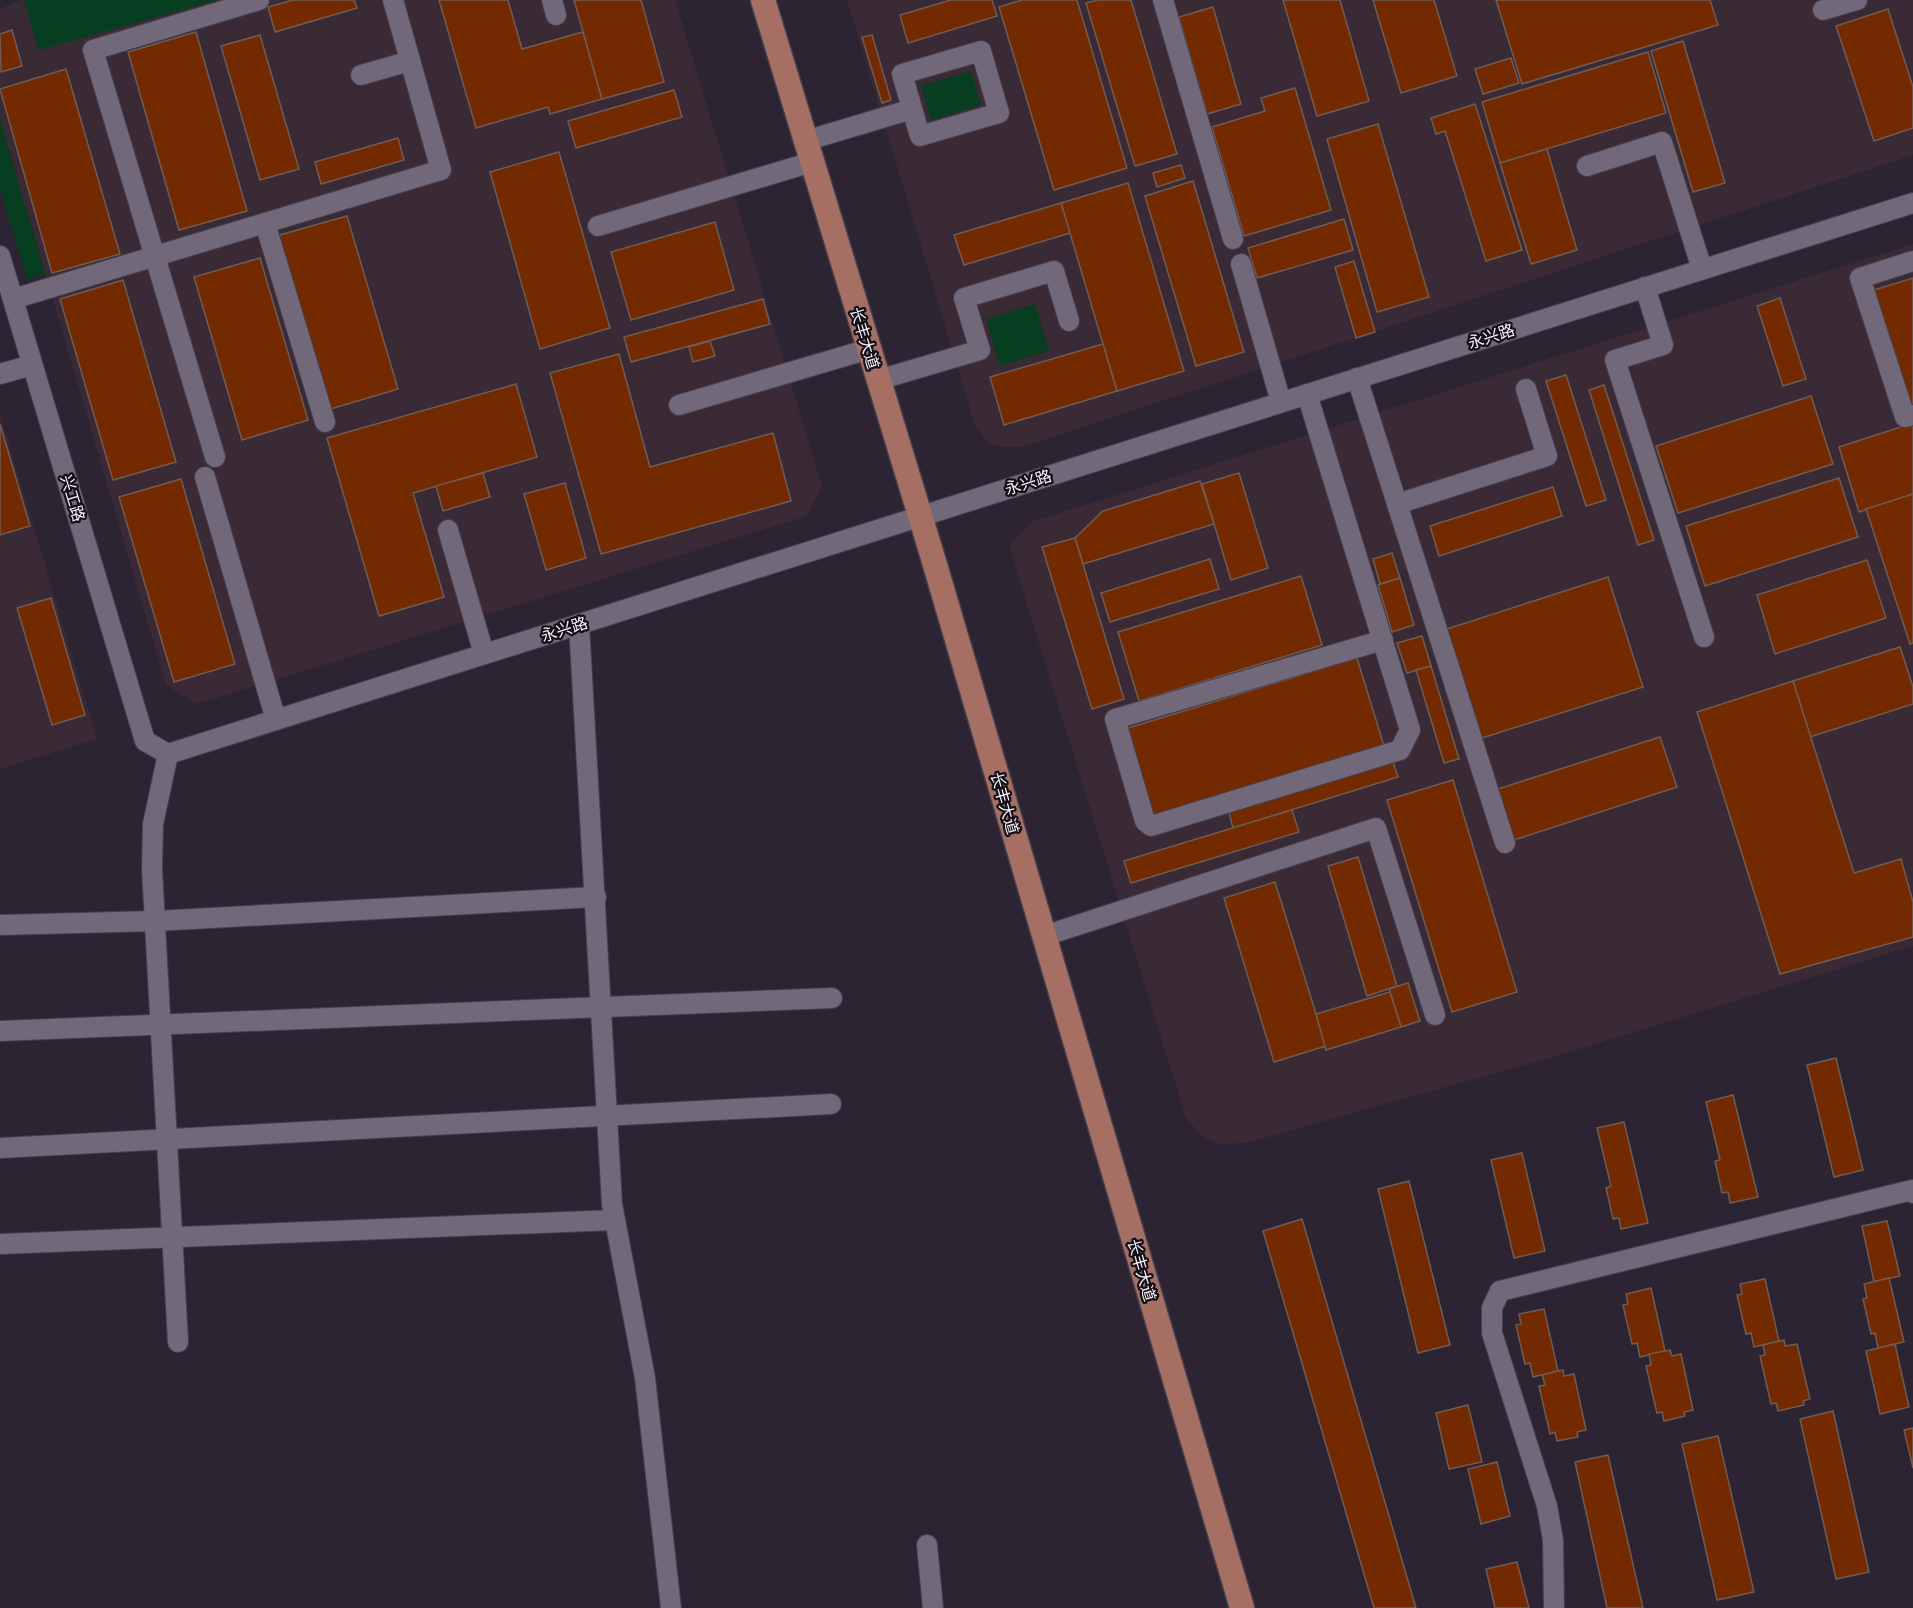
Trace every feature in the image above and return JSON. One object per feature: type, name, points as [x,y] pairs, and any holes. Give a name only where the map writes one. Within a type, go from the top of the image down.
[{"type":"main road","name":"长丰大道","points":[[763,0],[920,516],[1242,1608]]},
{"type":"street","points":[[215,457],[93,50],[259,0]]},
{"type":"street","points":[[13,299],[441,170],[393,0]]},
{"type":"street","points":[[1163,0],[1233,239]]},
{"type":"street","points":[[1823,10],[1857,0]]},
{"type":"street","points":[[981,51],[999,113],[920,136],[912,109],[902,74],[981,51]]},
{"type":"street","points":[[362,75],[410,62]]},
{"type":"street","points":[[598,226],[808,151],[912,109]]},
{"type":"street","points":[[1587,166],[1662,142],[1702,269]]},
{"type":"street","name":"永兴路","points":[[168,754],[1913,203]]},
{"type":"street","points":[[265,223],[325,422]]},
{"type":"street","name":"兴工路","points":[[0,256],[145,741],[168,754]]},
{"type":"street","points":[[1913,261],[1860,278],[1905,417],[1913,414]]},
{"type":"street","points":[[1240,264],[1281,402]]},
{"type":"street","points":[[878,380],[980,350],[964,298],[1054,271],[1069,321]]},
{"type":"street","points":[[1645,287],[1663,345],[1616,360],[1704,637]]},
{"type":"street","points":[[679,405],[869,350]]},
{"type":"street","points":[[0,374],[32,364]]},
{"type":"street","points":[[1357,378],[1505,843]]},
{"type":"street","points":[[1397,504],[1547,456],[1526,389]]},
{"type":"street","points":[[1307,394],[1383,640],[1410,730],[1400,750],[1151,826],[1145,821],[1114,719],[1383,640]]},
{"type":"street","points":[[205,477],[276,720]]},
{"type":"street","points":[[448,530],[484,654]]},
{"type":"street","points":[[579,624],[615,1220],[645,1378],[671,1608]]},
{"type":"street","points":[[168,754],[153,824],[152,869],[178,1342]]},
{"type":"street","points":[[1044,936],[1376,828],[1435,1015]]},
{"type":"street","points":[[0,925],[155,921],[596,897]]},
{"type":"street","points":[[0,1031],[832,998]]},
{"type":"street","points":[[0,1148],[831,1104]]},
{"type":"street","points":[[1554,1608],[1554,1551],[1547,1506],[1492,1333],[1492,1308],[1500,1291],[1912,1190],[1913,1193]]},
{"type":"street","points":[[0,1244],[615,1220]]},
{"type":"street","points":[[927,1545],[933,1608]]},
{"type":"shaded area","points":[[24,0],[39,50],[217,0],[675,0],[822,486],[807,516],[197,704],[166,685],[0,119],[0,9]]},
{"type":"shaded area","points":[[847,0],[1913,0],[1913,155],[1022,447],[1003,447],[989,444],[975,425]]},
{"type":"shaded area","points":[[1913,244],[1913,946],[1560,1055],[1246,1143],[1217,1144],[1201,1135],[1186,1118],[1009,546],[1031,522]]},
{"type":"shaded area","points":[[0,414],[97,739],[0,769]]},
{"type":"green space","points":[[24,0],[217,0],[39,50]]},
{"type":"green space","points":[[971,71],[981,105],[931,120],[921,86]]},
{"type":"green space","points":[[0,119],[45,274],[27,279],[0,188]]},
{"type":"green space","points":[[1035,304],[1049,351],[1000,366],[986,319]]},
{"type":"building","points":[[293,0],[354,0],[357,8],[275,32],[268,7]]},
{"type":"building","points":[[439,0],[508,0],[522,49],[583,32],[602,99],[550,114],[548,107],[476,128]]},
{"type":"building","points":[[574,0],[641,0],[664,82],[602,99]]},
{"type":"building","points":[[951,0],[992,0],[997,16],[908,43],[900,15]]},
{"type":"building","points":[[1022,0],[1077,0],[1127,168],[1054,190],[999,7]]},
{"type":"building","points":[[1098,0],[1131,0],[1177,154],[1135,166],[1086,3]]},
{"type":"building","points":[[1283,0],[1340,0],[1369,101],[1317,116]]},
{"type":"building","points":[[1373,0],[1434,0],[1457,76],[1401,93]]},
{"type":"building","points":[[1496,0],[1710,0],[1718,25],[1522,84]]},
{"type":"building","points":[[1213,7],[1241,104],[1207,114],[1179,17]]},
{"type":"building","points":[[1888,9],[1913,87],[1913,128],[1874,141],[1836,26]]},
{"type":"building","points":[[12,30],[22,66],[1,72],[0,34]]},
{"type":"building","points":[[196,32],[247,211],[179,230],[128,52]]},
{"type":"building","points":[[260,35],[299,169],[260,180],[221,46]]},
{"type":"building","points":[[872,35],[891,100],[882,103],[862,37]]},
{"type":"building","points":[[1683,41],[1725,183],[1693,192],[1651,51]]},
{"type":"building","points":[[1648,52],[1666,113],[1500,163],[1482,102]]},
{"type":"building","points":[[1511,58],[1519,83],[1483,94],[1475,69]]},
{"type":"building","points":[[66,69],[120,254],[52,273],[0,89]]},
{"type":"building","points":[[1295,88],[1331,210],[1244,236],[1212,127],[1265,111],[1261,98]]},
{"type":"building","points":[[674,90],[682,117],[576,148],[568,121]]},
{"type":"building","points":[[1475,104],[1522,250],[1486,261],[1445,131],[1436,134],[1431,118]]},
{"type":"building","points":[[1378,124],[1429,297],[1377,312],[1327,139]]},
{"type":"building","points":[[398,138],[404,160],[321,184],[315,162]]},
{"type":"building","points":[[1547,149],[1577,250],[1531,264],[1500,163]]},
{"type":"building","points":[[559,152],[610,328],[540,349],[490,172]]},
{"type":"building","points":[[1181,165],[1185,178],[1157,187],[1153,173]]},
{"type":"building","points":[[1193,181],[1244,352],[1196,366],[1145,196]]},
{"type":"building","points":[[1128,183],[1184,371],[1117,391],[1061,203]]},
{"type":"building","points":[[1061,203],[1070,233],[964,265],[954,235]]},
{"type":"building","points":[[347,216],[398,389],[327,410],[276,236]]},
{"type":"building","points":[[1344,219],[1353,250],[1257,278],[1248,248]]},
{"type":"building","points":[[715,222],[734,290],[631,320],[611,252]]},
{"type":"building","points":[[260,258],[308,420],[242,440],[194,277]]},
{"type":"building","points":[[1354,261],[1375,332],[1356,338],[1335,267]]},
{"type":"building","points":[[1913,278],[1913,408],[1912,408],[1874,290]]},
{"type":"building","points":[[123,280],[176,462],[113,480],[60,299]]},
{"type":"building","points":[[1780,298],[1806,379],[1783,386],[1757,306]]},
{"type":"building","points":[[763,299],[770,324],[631,362],[624,337]]},
{"type":"building","points":[[710,341],[715,356],[693,362],[689,347]]},
{"type":"building","points":[[1103,344],[1117,391],[1004,425],[990,377]]},
{"type":"building","points":[[619,354],[650,467],[773,433],[791,501],[601,554],[550,373]]},
{"type":"building","points":[[1566,375],[1606,500],[1586,506],[1546,381]]},
{"type":"building","points":[[516,384],[537,457],[413,493],[444,597],[379,616],[327,438]]},
{"type":"building","points":[[1604,385],[1654,540],[1638,545],[1589,390]]},
{"type":"building","points":[[1811,396],[1833,464],[1678,513],[1656,446]]},
{"type":"building","points":[[1913,423],[1913,494],[1859,512],[1839,447]]},
{"type":"building","points":[[0,424],[30,526],[0,535]]},
{"type":"building","points":[[483,473],[490,497],[443,511],[436,486]]},
{"type":"building","points":[[1239,473],[1268,568],[1231,580],[1202,484]]},
{"type":"building","points":[[1839,478],[1858,537],[1705,586],[1686,526]]},
{"type":"building","points":[[181,479],[235,664],[174,682],[119,497]]},
{"type":"building","points":[[1200,481],[1214,524],[1083,564],[1075,538],[1103,511]]},
{"type":"building","points":[[565,483],[586,558],[546,570],[524,494]]},
{"type":"building","points":[[1553,487],[1562,516],[1439,556],[1430,526]]},
{"type":"building","points":[[1913,494],[1913,643],[1910,644],[1866,509]]},
{"type":"building","points":[[1075,538],[1124,699],[1092,709],[1042,547]]},
{"type":"building","points":[[1392,553],[1400,578],[1380,584],[1373,559]]},
{"type":"building","points":[[1210,559],[1219,589],[1110,622],[1101,593]]},
{"type":"building","points":[[1867,560],[1886,618],[1775,654],[1757,595]]},
{"type":"building","points":[[1301,576],[1322,645],[1139,701],[1118,632]]},
{"type":"building","points":[[1608,577],[1643,687],[1482,738],[1447,629]]},
{"type":"building","points":[[1400,578],[1414,625],[1392,632],[1378,585]]},
{"type":"building","points":[[51,598],[85,715],[52,725],[17,608]]},
{"type":"building","points":[[1422,636],[1431,666],[1407,673],[1397,643]]},
{"type":"building","points":[[1900,647],[1913,687],[1913,704],[1810,737],[1793,681]]},
{"type":"building","points":[[1357,658],[1384,746],[1151,817],[1125,729]]},
{"type":"building","points":[[1431,666],[1459,759],[1444,763],[1416,670]]},
{"type":"building","points":[[1793,681],[1854,873],[1901,859],[1913,902],[1913,937],[1780,974],[1697,712]]},
{"type":"building","points":[[1660,737],[1677,787],[1514,840],[1498,789]]},
{"type":"building","points":[[1392,759],[1398,777],[1233,828],[1228,809]]},
{"type":"building","points":[[1453,780],[1517,992],[1452,1012],[1387,800]]},
{"type":"building","points":[[1292,810],[1299,832],[1131,883],[1124,861]]},
{"type":"building","points":[[1358,857],[1397,986],[1367,996],[1328,866]]},
{"type":"building","points":[[1275,882],[1326,1046],[1274,1062],[1224,898]]},
{"type":"building","points":[[1408,983],[1420,1021],[1401,1027],[1389,989]]},
{"type":"building","points":[[1390,992],[1401,1027],[1326,1050],[1316,1014]]},
{"type":"building","points":[[1836,1058],[1863,1170],[1834,1177],[1807,1065]]},
{"type":"building","points":[[1733,1095],[1758,1197],[1730,1203],[1728,1192],[1722,1193],[1715,1161],[1720,1160],[1706,1102]]},
{"type":"building","points":[[1624,1122],[1648,1223],[1621,1229],[1619,1218],[1613,1219],[1606,1188],[1611,1186],[1597,1128]]},
{"type":"building","points":[[1522,1153],[1545,1251],[1514,1258],[1491,1160]]},
{"type":"building","points":[[1409,1181],[1450,1345],[1418,1353],[1378,1189]]},
{"type":"building","points":[[1302,1219],[1416,1608],[1374,1608],[1263,1231]]},
{"type":"building","points":[[1887,1221],[1900,1276],[1874,1282],[1862,1226]]},
{"type":"building","points":[[1889,1278],[1904,1342],[1878,1348],[1875,1333],[1871,1334],[1863,1299],[1867,1298],[1864,1284]]},
{"type":"building","points":[[1765,1279],[1779,1341],[1754,1347],[1751,1333],[1746,1334],[1737,1295],[1742,1294],[1740,1284]]},
{"type":"building","points":[[1651,1288],[1665,1351],[1640,1357],[1637,1343],[1632,1344],[1623,1305],[1628,1304],[1626,1294]]},
{"type":"building","points":[[1544,1309],[1558,1371],[1533,1377],[1530,1363],[1525,1364],[1516,1325],[1521,1324],[1519,1314]]},
{"type":"building","points":[[1784,1340],[1785,1346],[1797,1344],[1810,1399],[1803,1401],[1804,1405],[1778,1411],[1776,1403],[1771,1404],[1760,1356],[1765,1355],[1763,1345]]},
{"type":"building","points":[[1895,1344],[1909,1407],[1880,1414],[1866,1351]]},
{"type":"building","points":[[1670,1350],[1672,1356],[1681,1354],[1693,1410],[1684,1412],[1685,1416],[1664,1421],[1662,1412],[1657,1413],[1646,1366],[1651,1365],[1649,1354]]},
{"type":"building","points":[[1563,1370],[1564,1376],[1574,1374],[1586,1430],[1577,1432],[1578,1437],[1557,1441],[1555,1432],[1550,1434],[1539,1386],[1545,1385],[1542,1375]]},
{"type":"building","points":[[1468,1405],[1482,1462],[1449,1469],[1436,1413]]},
{"type":"building","points":[[1833,1411],[1869,1572],[1836,1579],[1800,1419]]},
{"type":"building","points":[[1913,1428],[1913,1468],[1904,1430]]},
{"type":"building","points":[[1718,1436],[1754,1592],[1717,1600],[1682,1444]]},
{"type":"building","points":[[1608,1455],[1643,1608],[1607,1608],[1575,1462]]},
{"type":"building","points":[[1497,1462],[1510,1516],[1481,1524],[1468,1469]]},
{"type":"building","points":[[1517,1562],[1529,1608],[1495,1608],[1486,1569]]}]
